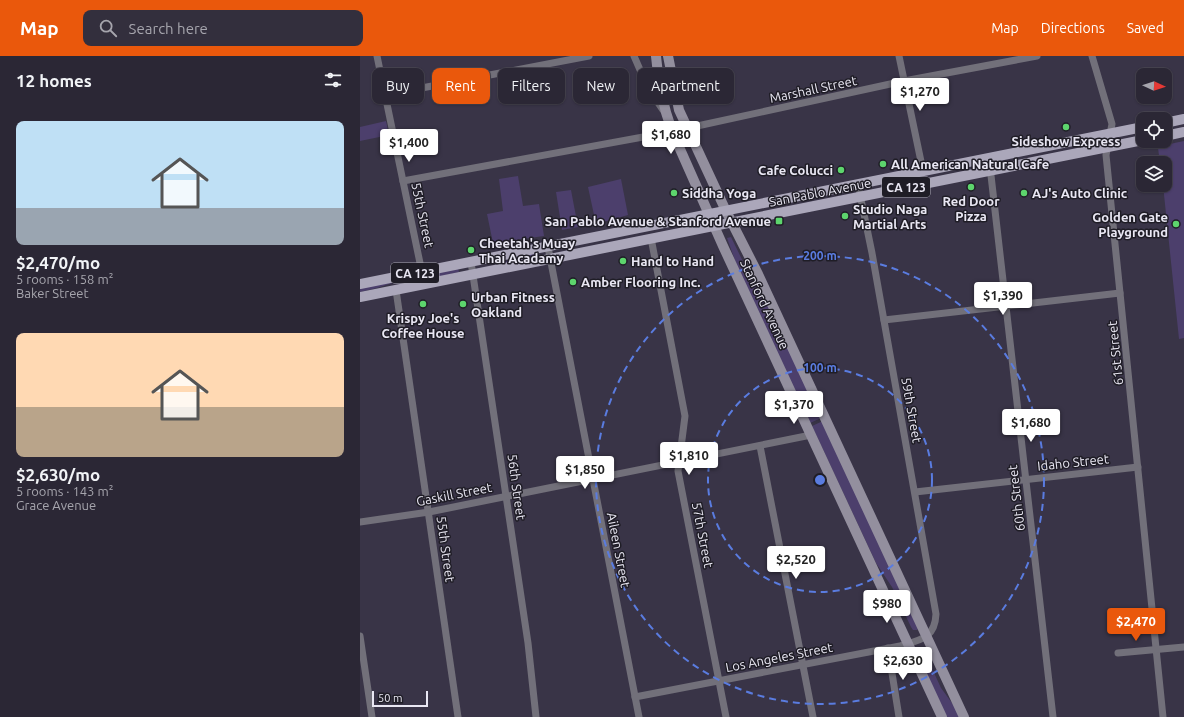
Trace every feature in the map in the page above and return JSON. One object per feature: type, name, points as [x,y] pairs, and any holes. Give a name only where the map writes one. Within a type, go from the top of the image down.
[{"type":"main road","points":[[656,56],[661,94],[666,113]]},
{"type":"main road","name":"Stanford Avenue","points":[[668,56],[680,110],[688,128],[964,717]]},
{"type":"main road","name":"Stanford Avenue","points":[[666,113],[672,131],[714,226],[942,717]]},
{"type":"main road","points":[[1172,122],[1184,119]]},
{"type":"main road","name":"San Pablo Avenue","points":[[360,284],[1136,128]]},
{"type":"main road","points":[[1172,135],[1184,132]]},
{"type":"main road","name":"San Pablo Avenue","points":[[360,297],[1136,141]]},
{"type":"street","name":"55th Street","points":[[377,56],[379,68]]},
{"type":"street","points":[[424,88],[589,56]]},
{"type":"street","name":"Stanford Avenue","points":[[634,56],[648,88],[666,113]]},
{"type":"street","points":[[899,56],[923,171]]},
{"type":"street","name":"Marshall Street","points":[[688,128],[904,81],[1038,56]]},
{"type":"street","name":"61st Street","points":[[1092,56],[1112,124],[1106,155],[1163,717]]},
{"type":"street","name":"55th Street","points":[[387,104],[420,263],[421,284]]},
{"type":"street","points":[[403,181],[654,135],[664,136],[672,131]]},
{"type":"street","name":"60th Street","points":[[989,158],[1053,717]]},
{"type":"street","name":"59th Street","points":[[858,184],[884,320],[936,614],[932,632],[926,637]]},
{"type":"street","name":"57th Street","points":[[651,238],[685,416],[678,471],[726,717]]},
{"type":"street","name":"Aileen Street","points":[[548,246],[639,717]]},
{"type":"street","name":"56th Street","points":[[471,262],[528,643],[536,717]]},
{"type":"street","name":"55th Street","points":[[396,290],[458,717]]},
{"type":"street","points":[[884,320],[1120,293]]},
{"type":"street","name":"Gaskill Street","points":[[360,522],[429,512],[679,461],[811,436]]},
{"type":"street","points":[[760,446],[813,717]]},
{"type":"street","name":"Idaho Street","points":[[915,492],[1138,467]]},
{"type":"street","points":[[360,636],[372,717]]},
{"type":"street","name":"Los Angeles Street","points":[[635,697],[719,682],[908,644],[926,637]]},
{"type":"street","points":[[1118,653],[1184,647]]},
{"type":"street","points":[[888,648],[899,717]]},
{"type":"shaded area","points":[[386,121],[389,135],[360,141],[360,127]]},
{"type":"shaded area","name":"Golden Gate Playground","points":[[1184,141],[1184,338],[1179,339],[1164,192],[1172,192],[1172,156],[1159,156],[1158,148],[1172,148],[1172,144]]},
{"type":"shaded area","points":[[518,176],[523,206],[539,204],[544,236],[493,243],[487,214],[503,211],[499,179]]},
{"type":"shaded area","points":[[621,179],[628,215],[596,224],[588,187]]},
{"type":"shaded area","points":[[571,190],[578,227],[562,230],[556,192]]},
{"type":"shaded area","points":[[731,237],[753,282],[763,295],[821,418],[810,423],[737,266],[727,238]]},
{"type":"shaded area","points":[[535,252],[536,257],[502,264],[502,263]]},
{"type":"shaded area","points":[[458,268],[459,272],[437,277],[436,272]]},
{"type":"shaded area","points":[[395,282],[377,288],[360,292],[360,287]]},
{"type":"shaded area","points":[[823,421],[918,629],[917,630],[913,630],[911,627],[892,587],[876,563],[812,426]]},
{"type":"shaded area","points":[[918,647],[924,651],[941,688],[961,717],[947,717],[916,651]]},
{"type":"place","name":"Sideshow Express","points":[[1066,127]]},
{"type":"place","name":"All American Natural Cafe","points":[[883,164]]},
{"type":"place","name":"Cafe Colucci","points":[[841,170]]},
{"type":"place","name":"Red Door Pizza","points":[[971,187]]},
{"type":"place","name":"Siddha Yoga","points":[[674,193]]},
{"type":"place","name":"AJ's Auto Clinic","points":[[1024,193]]},
{"type":"place","name":"Studio Naga Martial Arts","points":[[845,216]]},
{"type":"place","name":"San Pablo Avenue & Stanford Avenue","points":[[779,221]]},
{"type":"place","name":"Golden Gate Playground","points":[[1176,224]]},
{"type":"place","name":"Cheetah's Muay Thai Acadamy","points":[[471,250]]},
{"type":"place","name":"Hand to Hand","points":[[623,261]]},
{"type":"place","name":"Amber Flooring Inc.","points":[[573,282]]},
{"type":"place","name":"Krispy Joe's Coffee House","points":[[423,304]]},
{"type":"place","name":"Urban Fitness Oakland","points":[[463,304]]}]
